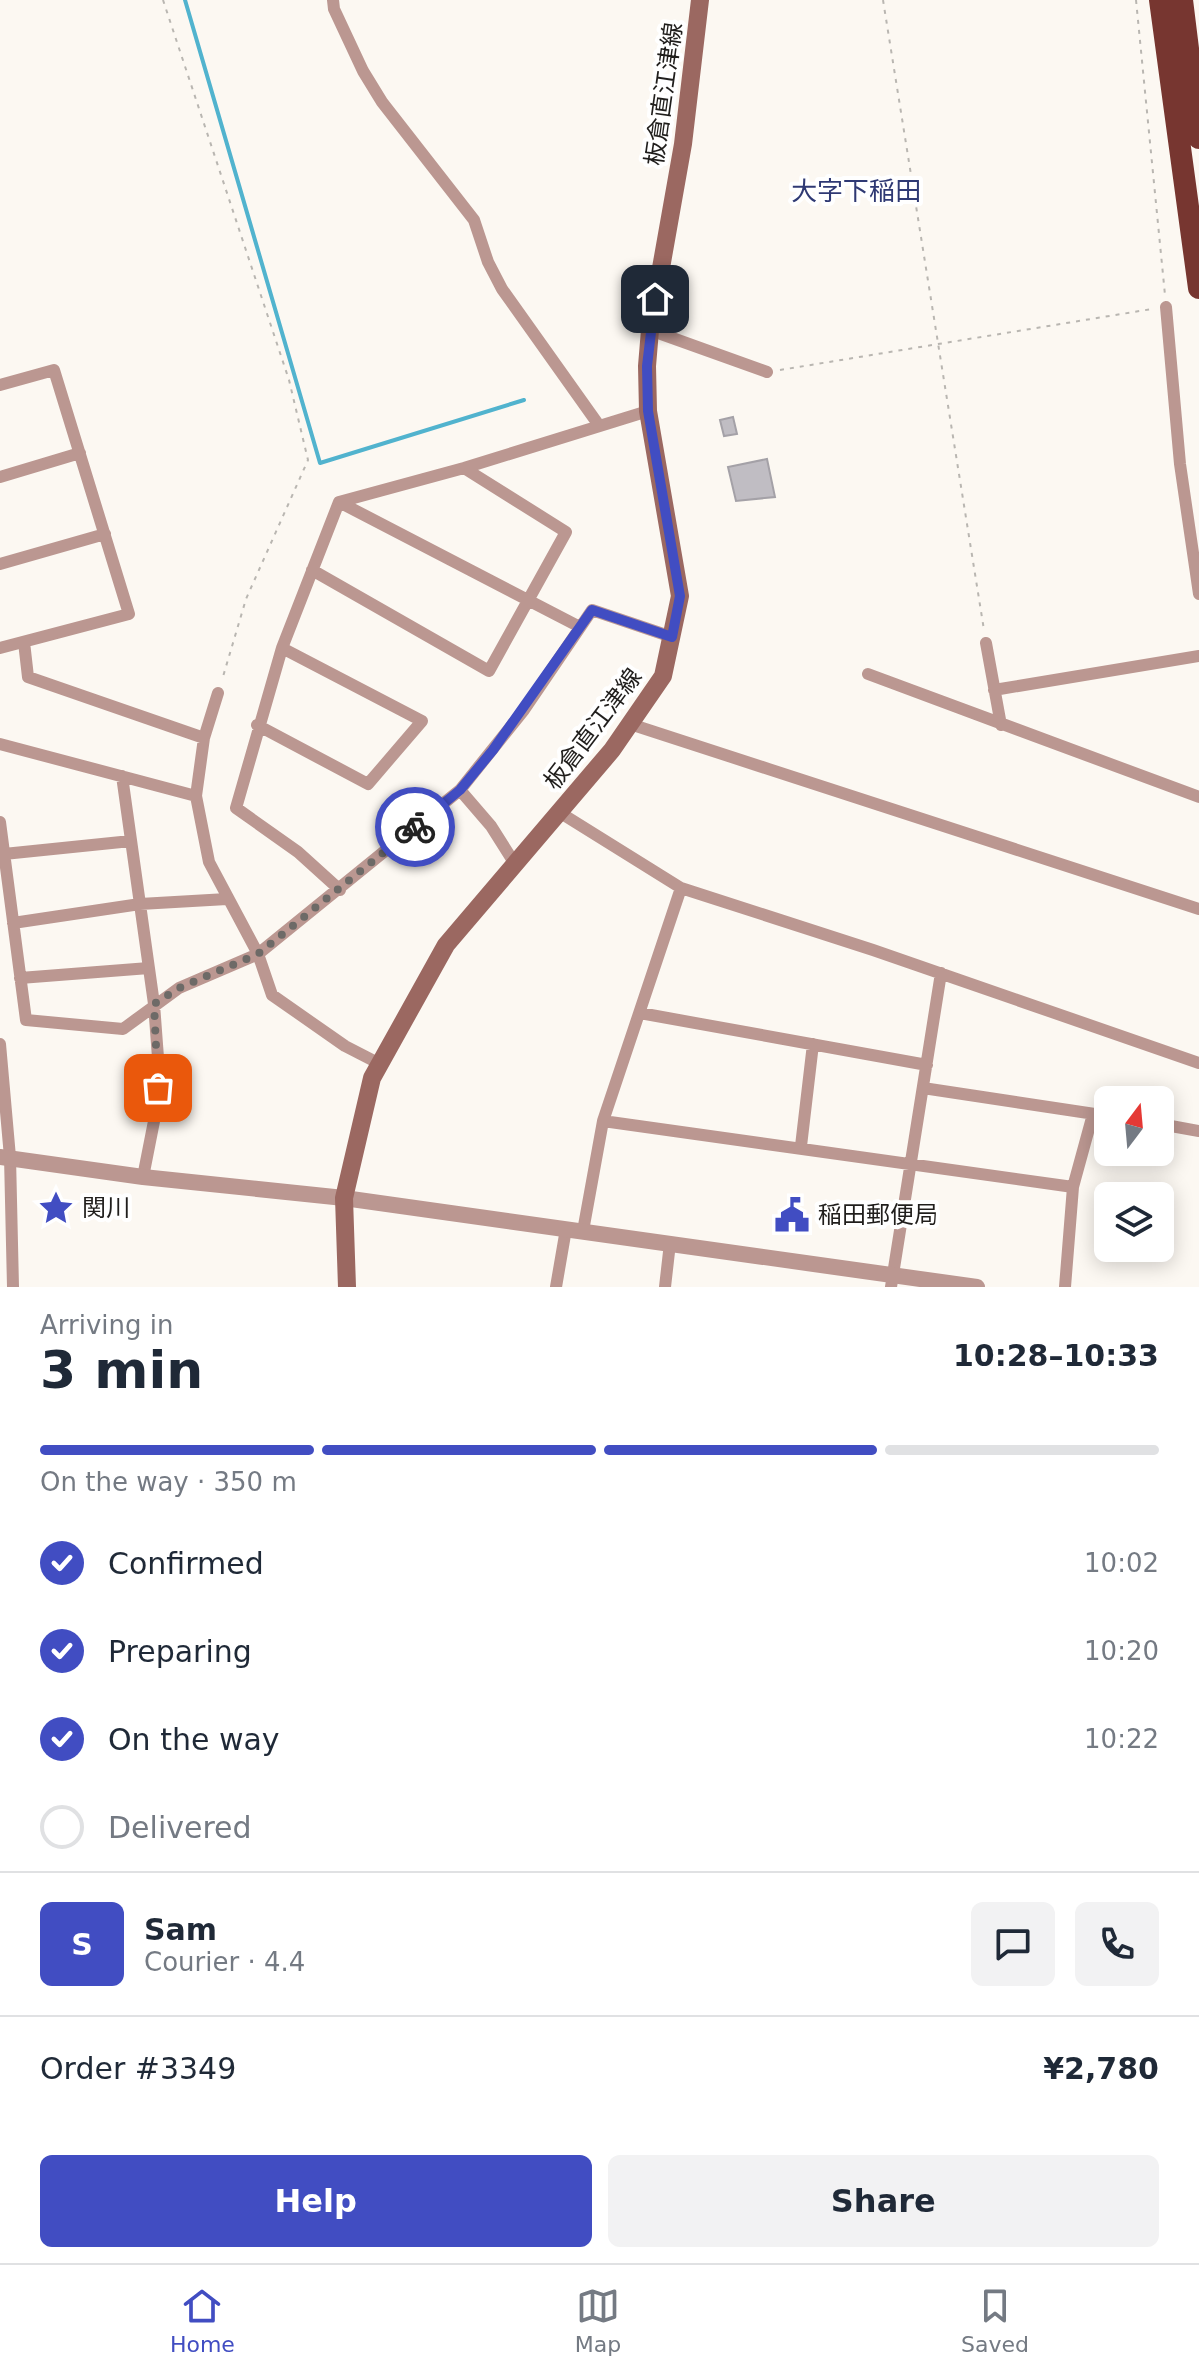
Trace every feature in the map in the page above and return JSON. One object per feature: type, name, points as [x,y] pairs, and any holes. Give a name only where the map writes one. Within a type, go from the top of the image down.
[{"type":"highway","points":[[1160,0],[1199,288]]},
{"type":"highway","points":[[1182,0],[1199,138]]},
{"type":"main road","name":"板倉直江津線","points":[[347,1287],[344,1198],[372,1078],[446,945],[630,724],[663,676],[680,596],[648,411],[650,330],[683,144],[700,0]]},
{"type":"street","points":[[333,0],[334,9],[363,71],[474,220],[488,262],[502,289],[598,424]]},
{"type":"street","points":[[1166,307],[1180,464],[1199,594]]},
{"type":"street","points":[[650,330],[767,372]]},
{"type":"street","points":[[0,385],[54,370],[129,614],[0,648]]},
{"type":"street","points":[[339,502],[464,468],[648,411]]},
{"type":"street","points":[[0,477],[80,453]]},
{"type":"street","points":[[312,570],[489,671],[526,599],[566,532],[464,468]]},
{"type":"street","points":[[339,502],[578,626]]},
{"type":"street","points":[[339,502],[282,648],[257,725],[236,808],[298,852],[340,890]]},
{"type":"street","points":[[0,564],[105,534]]},
{"type":"street","points":[[0,822],[26,1020],[123,1029],[179,988],[258,954],[460,790],[524,710],[561,659],[578,626],[592,610],[672,637]]},
{"type":"street","points":[[24,642],[28,677],[204,738]]},
{"type":"street","points":[[986,643],[1001,725]]},
{"type":"street","points":[[257,725],[368,784],[422,721],[282,648]]},
{"type":"street","points":[[994,690],[1199,656]]},
{"type":"street","points":[[868,674],[1199,797]]},
{"type":"street","points":[[218,693],[204,738],[196,796],[209,862],[258,954],[272,995],[345,1046],[380,1064]]},
{"type":"street","points":[[630,724],[1199,909]]},
{"type":"street","points":[[0,744],[196,796]]},
{"type":"street","points":[[122,776],[154,1004],[159,1071],[157,1106],[143,1177]]},
{"type":"street","points":[[460,790],[491,826],[515,864]]},
{"type":"street","points":[[559,812],[681,888],[941,973],[1199,1063]]},
{"type":"street","points":[[4,854],[131,841]]},
{"type":"street","points":[[583,1231],[603,1121],[681,888]]},
{"type":"street","points":[[13,923],[140,904],[227,899]]},
{"type":"street","points":[[20,978],[149,968]]},
{"type":"street","points":[[892,1281],[913,1165],[941,973]]},
{"type":"street","points":[[640,1013],[927,1065]]},
{"type":"street","points":[[0,1044],[13,1287]]},
{"type":"street","points":[[801,1146],[813,1044]]},
{"type":"street","points":[[923,1088],[1093,1114],[1073,1187],[1065,1287]]},
{"type":"street","points":[[603,1121],[801,1146],[1073,1187]]},
{"type":"street","points":[[1174,1127],[1199,1131]]},
{"type":"street","points":[[5,1157],[143,1177],[344,1198],[670,1243],[892,1281],[977,1287]]},
{"type":"street","points":[[556,1287],[566,1229]]},
{"type":"street","points":[[665,1287],[670,1243]]},
{"type":"path","points":[[163,0],[289,380],[308,460],[246,599],[218,693]]},
{"type":"path","points":[[883,0],[986,643]]},
{"type":"path","points":[[767,372],[1166,307],[1136,0]]},
{"type":"building","points":[[733,417],[737,434],[724,436],[720,420]]},
{"type":"building","points":[[767,459],[775,497],[736,501],[728,467]]},
{"type":"waterway","points":[[185,0],[320,463],[524,400]]},
{"type":"way so far","points":[[158,1088],[154,1004],[179,988],[258,954],[415,827]]},
{"type":"place","name":"関川","points":[[56,1208]]},
{"type":"place","name":"稲田郵便局","points":[[792,1215]]},
{"type":"district","name":"大字下稲田","points":[[856,191]]},
{"type":"route","points":[[415,827],[460,790],[493,750],[561,659],[578,626],[592,610],[672,637],[680,596],[648,411],[647,366],[655,299]]}]
